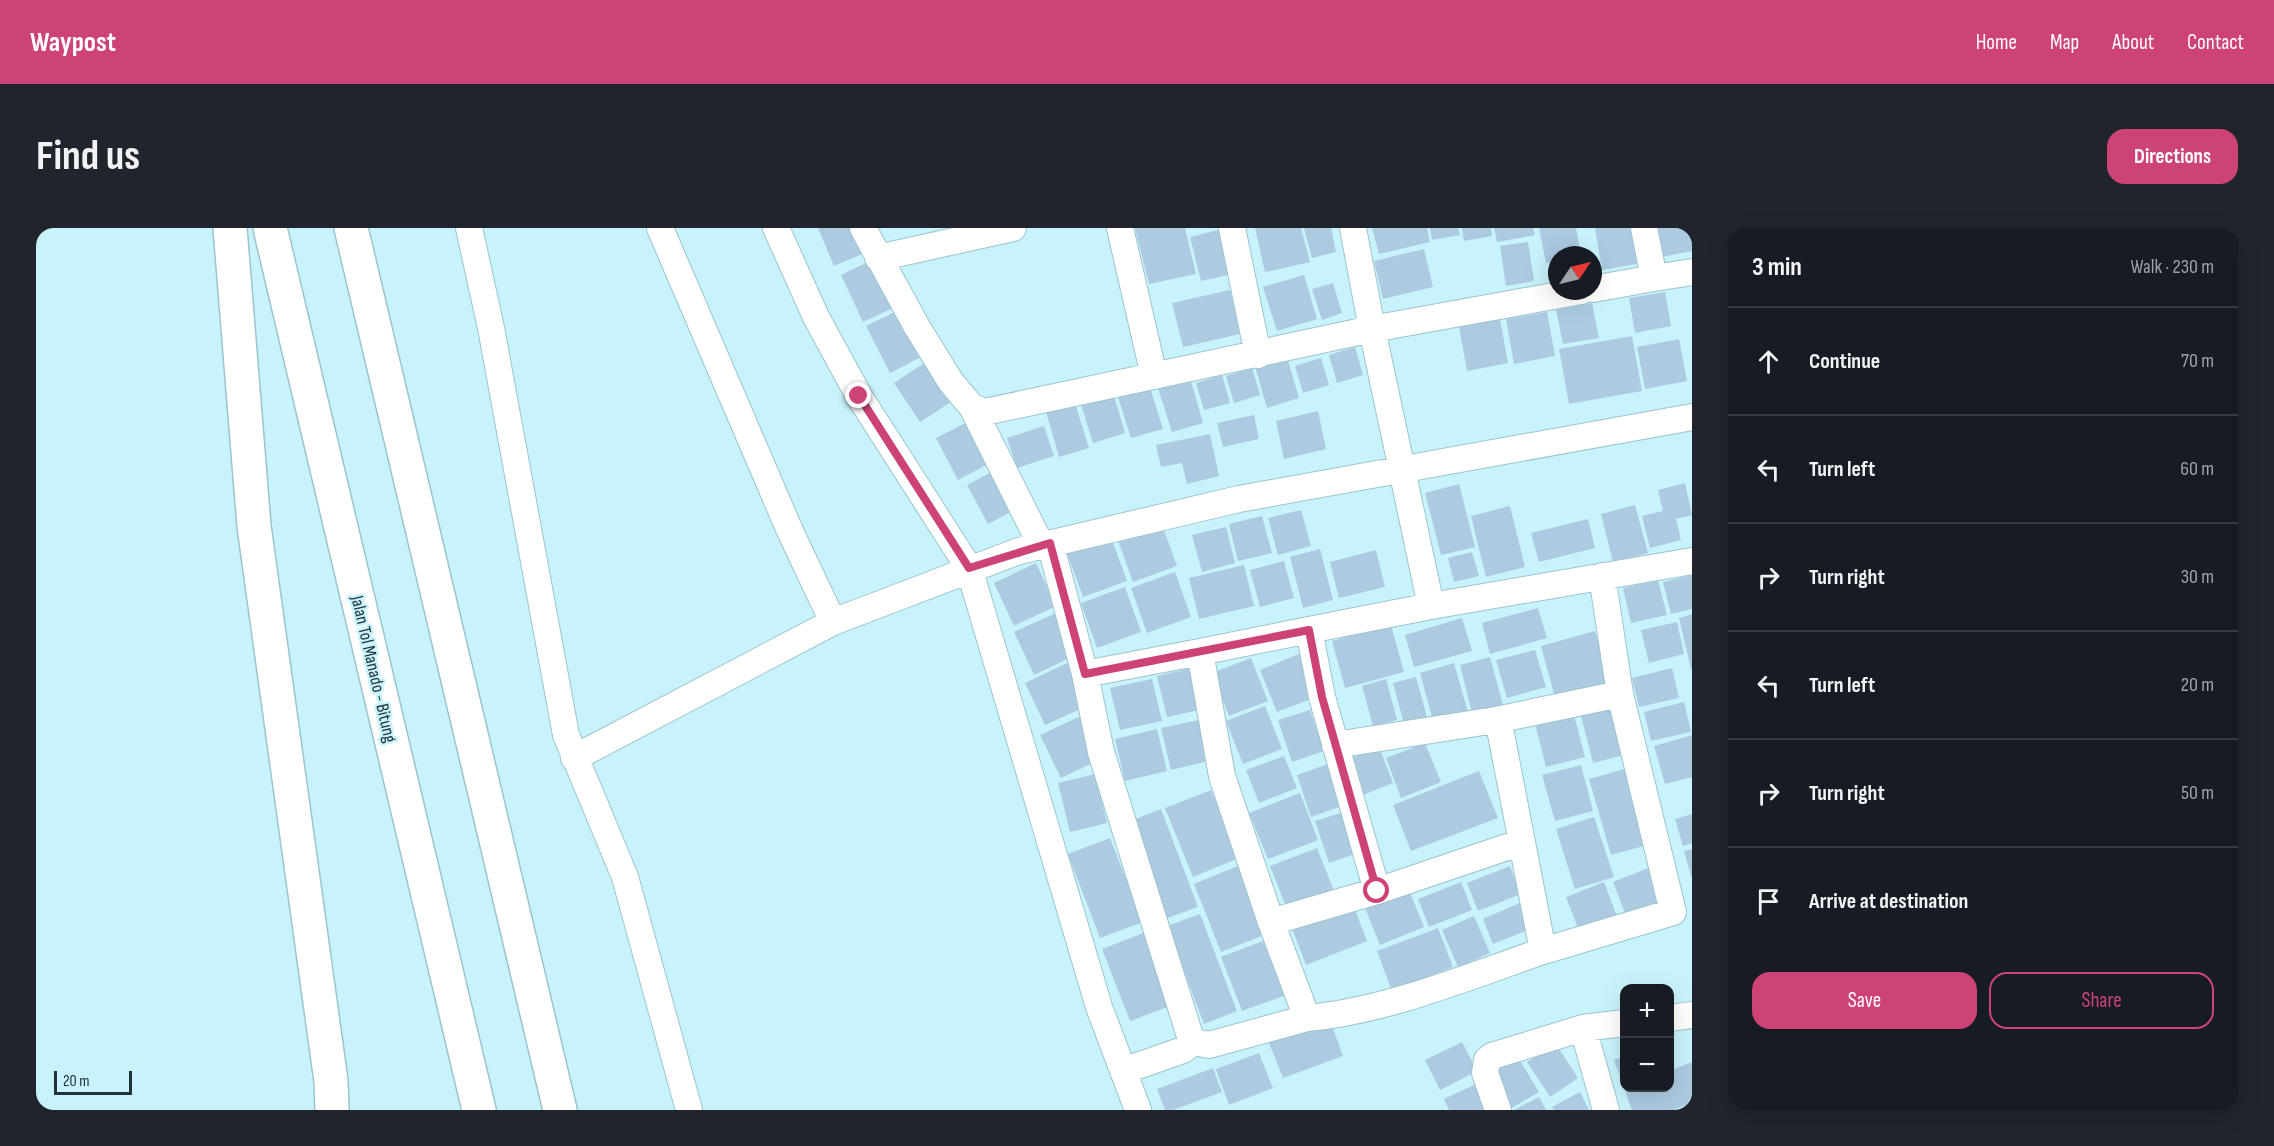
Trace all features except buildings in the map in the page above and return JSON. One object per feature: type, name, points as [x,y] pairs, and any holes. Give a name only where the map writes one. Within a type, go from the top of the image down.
[{"type":"highway","points":[[231,228],[254,526],[332,1081],[332,1110]]},
{"type":"highway","name":"Jalan Tol Manado - Bitung","points":[[270,228],[479,1110]]},
{"type":"highway","points":[[351,228],[560,1110]]},
{"type":"street","points":[[469,228],[491,328],[566,735],[625,877],[689,1110]]},
{"type":"street","points":[[660,228],[790,531],[833,622]]},
{"type":"street","points":[[776,228],[816,316],[859,396],[969,568],[1099,1007],[1138,1110]]},
{"type":"street","points":[[863,228],[878,258],[951,382],[972,407],[1045,544],[1085,674],[1101,752],[1128,843],[1186,1027],[1194,1042]]},
{"type":"street","points":[[878,258],[1013,228]]},
{"type":"street","points":[[1120,228],[1154,376]]},
{"type":"street","points":[[1232,228],[1257,355]]},
{"type":"street","points":[[1353,228],[1371,329],[1431,606]]},
{"type":"street","points":[[1644,228],[1654,278]]},
{"type":"street","points":[[1602,287],[1692,272]]},
{"type":"street","points":[[972,407],[984,412],[998,411],[1371,329],[1548,297]]},
{"type":"street","points":[[574,758],[833,622],[969,568],[1045,544],[1239,498],[1401,471],[1692,417]]},
{"type":"street","points":[[1085,674],[1431,606],[1692,561]]},
{"type":"street","points":[[1123,1071],[1183,1050],[1194,1042],[1217,1043],[1306,1017],[1329,1016],[1416,994],[1543,951],[1683,910],[1620,694],[1602,576]]},
{"type":"street","points":[[1309,630],[1322,697],[1377,891]]},
{"type":"street","points":[[1200,652],[1222,776],[1306,1017]]},
{"type":"street","points":[[1335,745],[1496,720],[1620,694]]},
{"type":"street","points":[[1496,720],[1543,951]]},
{"type":"street","points":[[1271,922],[1377,891],[1522,842]]},
{"type":"street","points":[[1674,1018],[1692,1016]]},
{"type":"street","points":[[1498,1110],[1485,1073],[1487,1060],[1515,1047],[1583,1028],[1620,1023]]},
{"type":"street","points":[[1583,1028],[1606,1110]]},
{"type":"route","points":[[859,396],[969,568],[1050,543],[1085,674],[1309,630],[1322,697],[1377,891]]}]
